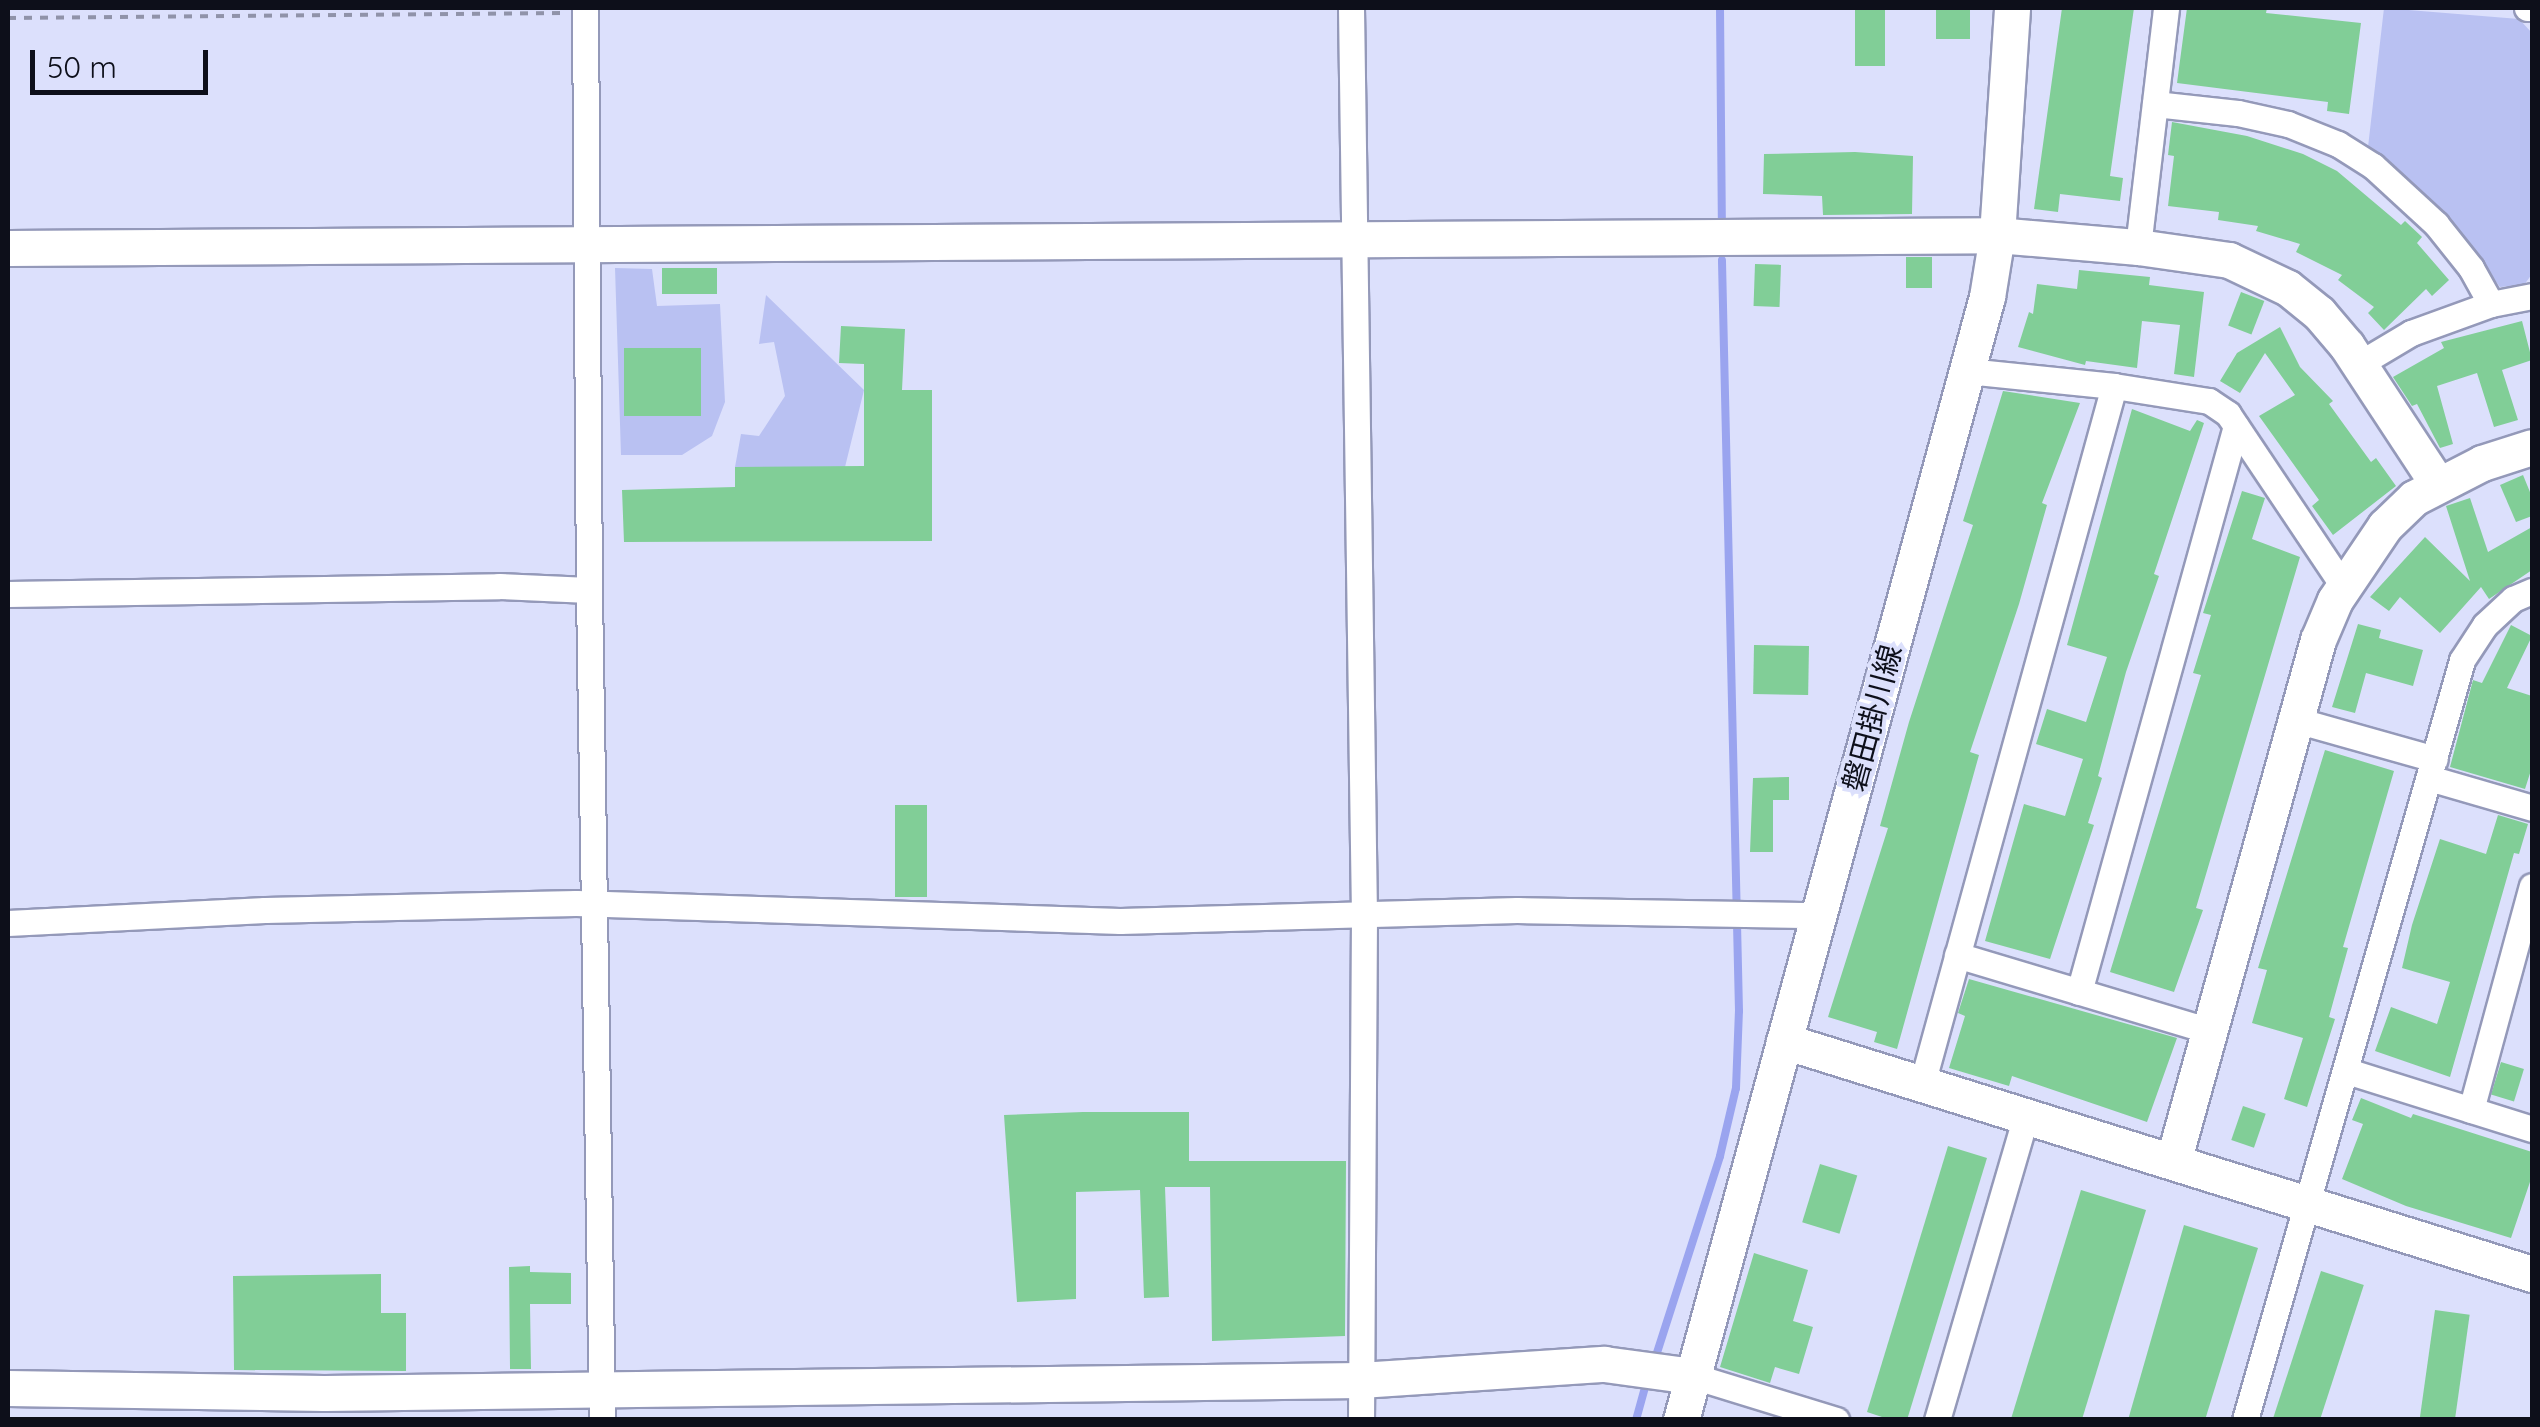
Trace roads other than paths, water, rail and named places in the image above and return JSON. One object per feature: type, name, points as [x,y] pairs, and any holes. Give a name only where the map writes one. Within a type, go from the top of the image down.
[{"type":"street","points":[[1351,8],[1358,242],[1364,916],[1361,1420]]},
{"type":"street","name":"磐田掛川線","points":[[1680,1420],[1987,296],[1996,234],[2012,8]]},
{"type":"street","points":[[2138,247],[2166,8]]},
{"type":"street","points":[[586,10],[589,590],[602,1405]]},
{"type":"street","points":[[2154,104],[2238,113],[2288,124],[2338,144],[2373,166],[2436,224],[2472,268],[2491,304]]},
{"type":"street","points":[[8,248],[589,242],[1358,242],[1996,234],[2138,247],[2230,260],[2258,271],[2319,313],[2358,364],[2437,484]]},
{"type":"street","points":[[2358,364],[2411,333],[2491,304],[2532,296]]},
{"type":"street","points":[[1966,371],[2114,386],[2208,401],[2236,426],[2344,586]]},
{"type":"street","points":[[1922,1084],[2114,386]]},
{"type":"street","points":[[2079,992],[2236,426]]},
{"type":"street","points":[[2174,1162],[2318,640],[2344,586],[2385,526],[2437,484],[2532,447]]},
{"type":"street","points":[[8,594],[499,586],[589,590]]},
{"type":"street","points":[[2245,1420],[2310,1204],[2462,660],[2485,625],[2513,599],[2532,590]]},
{"type":"street","points":[[2296,720],[2532,808]]},
{"type":"street","points":[[2471,1110],[2532,886]]},
{"type":"street","points":[[8,923],[266,910],[593,906],[1011,920],[1517,910],[1818,915]]},
{"type":"street","points":[[1957,955],[2210,1032]]},
{"type":"street","points":[[1784,1041],[2532,1274]]},
{"type":"street","points":[[2347,1071],[2532,1129]]},
{"type":"street","points":[[1937,1420],[2026,1116]]},
{"type":"street","points":[[8,1388],[324,1393],[602,1405],[1360,1380],[1604,1364],[1694,1376],[1836,1420]]},
{"type":"waterway","points":[[1720,8],[1722,222]]},
{"type":"waterway","points":[[1654,1362],[1720,1156],[1736,1088],[1739,1011],[1722,260]]},
{"type":"waterway","points":[[1636,1420],[1647,1380]]}]
